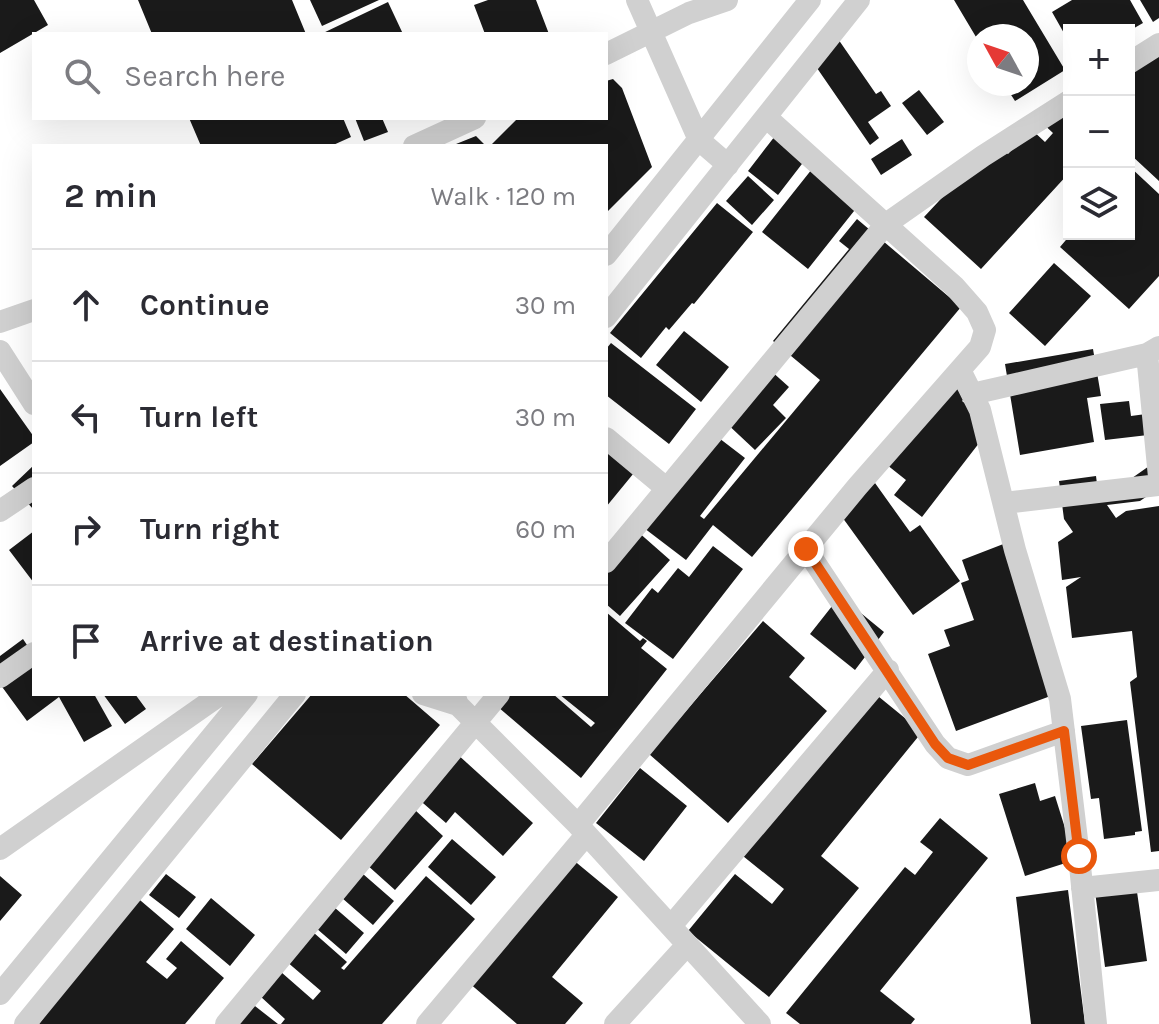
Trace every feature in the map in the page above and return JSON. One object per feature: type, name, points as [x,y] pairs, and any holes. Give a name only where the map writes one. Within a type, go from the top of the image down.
[{"type":"street","points":[[637,0],[699,140],[728,165]]},
{"type":"street","points":[[608,53],[689,13],[727,0]]},
{"type":"street","points":[[608,253],[810,0]]},
{"type":"street","points":[[608,315],[859,0]]},
{"type":"street","points":[[1135,59],[1159,44]]},
{"type":"street","points":[[608,560],[886,224],[1063,105]]},
{"type":"street","points":[[427,1024],[806,549],[980,347],[985,330],[977,312],[955,287],[766,117]]},
{"type":"street","points":[[418,144],[471,120]]},
{"type":"street","points":[[0,322],[32,311]]},
{"type":"street","points":[[972,394],[1153,350],[1159,477]]},
{"type":"street","points":[[0,351],[32,401]]},
{"type":"street","points":[[960,370],[980,410],[1060,699],[1096,1024]]},
{"type":"street","points":[[608,440],[666,488]]},
{"type":"street","points":[[1004,503],[1159,485]]},
{"type":"street","points":[[0,511],[32,489]]},
{"type":"street","points":[[806,549],[935,744],[948,758],[968,765],[1064,731]]},
{"type":"street","points":[[0,677],[32,654]]},
{"type":"street","points":[[671,926],[888,670]]},
{"type":"street","points":[[25,1024],[293,696]]},
{"type":"street","points":[[436,696],[456,699],[582,830],[760,1024]]},
{"type":"street","points":[[226,1024],[497,696]]},
{"type":"street","points":[[231,698],[253,745]]},
{"type":"street","points":[[0,849],[231,698]]},
{"type":"street","points":[[0,994],[231,698]]},
{"type":"street","points":[[1082,888],[1159,880]]},
{"type":"street","points":[[615,1024],[687,945]]},
{"type":"building","points":[[0,0],[34,0],[48,25],[0,53]]},
{"type":"building","points":[[138,0],[292,0],[305,32],[151,32]]},
{"type":"building","points":[[310,0],[379,0],[322,26]]},
{"type":"building","points":[[488,0],[536,0],[548,32],[484,32],[474,5]]},
{"type":"building","points":[[954,0],[1023,0],[1037,24],[968,24]]},
{"type":"building","points":[[1072,0],[1130,0],[1143,23],[1135,28],[1135,24],[1063,24],[1063,31],[1052,12]]},
{"type":"building","points":[[1140,0],[1159,0],[1159,18],[1153,22]]},
{"type":"building","points":[[388,2],[402,32],[325,32]]},
{"type":"building","points":[[1039,27],[1063,67],[1063,71],[1039,86]]},
{"type":"building","points":[[836,36],[876,94],[881,91],[891,106],[868,122],[879,138],[870,145],[808,55]]},
{"type":"building","points":[[1135,52],[1159,55],[1159,181],[1135,159]]},
{"type":"building","points":[[613,79],[622,88],[652,167],[608,211],[608,144],[492,144],[516,120],[608,120],[608,80]]},
{"type":"building","points":[[919,90],[944,122],[927,135],[902,103]]},
{"type":"building","points":[[1063,115],[1063,180],[981,269],[924,217],[994,142],[1008,154],[1031,129],[1045,142],[1053,133],[1038,119]]},
{"type":"building","points":[[190,120],[344,120],[351,137],[335,144],[200,144]]},
{"type":"building","points":[[356,120],[383,120],[388,132],[364,141]]},
{"type":"building","points":[[476,136],[484,144],[456,144]]},
{"type":"building","points":[[775,136],[805,160],[778,195],[748,171]]},
{"type":"building","points":[[902,139],[912,155],[881,175],[871,159]]},
{"type":"building","points":[[812,169],[858,206],[808,269],[762,232]]},
{"type":"building","points":[[1135,172],[1159,194],[1159,276],[1129,309],[1060,247],[1066,240],[1135,240]]},
{"type":"building","points":[[748,176],[774,200],[752,225],[726,201]]},
{"type":"building","points":[[717,203],[753,232],[694,304],[669,330],[666,327],[641,358],[610,333]]},
{"type":"building","points":[[857,219],[961,307],[752,557],[713,525],[686,560],[644,528],[715,435],[745,458],[700,516],[704,519],[820,380],[773,341],[849,249],[839,241]]},
{"type":"building","points":[[1054,263],[1091,296],[1045,346],[1009,313]]},
{"type":"building","points":[[684,331],[729,367],[701,402],[656,365]]},
{"type":"building","points":[[611,343],[696,409],[669,444],[608,397],[608,347]]},
{"type":"building","points":[[1093,349],[1101,396],[1087,398],[1094,442],[1020,455],[1005,364]]},
{"type":"building","points":[[770,370],[789,387],[773,405],[786,418],[755,450],[723,420]]},
{"type":"building","points":[[954,373],[973,388],[962,401],[993,425],[922,517],[894,495],[906,480],[877,457]]},
{"type":"building","points":[[0,389],[32,434],[32,443],[0,466]]},
{"type":"building","points":[[1129,401],[1131,416],[1146,414],[1148,435],[1105,440],[1100,404]]},
{"type":"building","points":[[608,444],[638,468],[608,505]]},
{"type":"building","points":[[1152,464],[1156,490],[1140,501],[1107,505],[1116,518],[1126,511],[1159,506],[1159,851],[1151,852],[1130,682],[1137,677],[1132,631],[1072,638],[1066,587],[1081,577],[1062,580],[1058,542],[1073,532],[1064,519],[1059,481],[1096,476],[1098,492],[1115,490]]},
{"type":"building","points":[[32,467],[32,508],[12,486]]},
{"type":"building","points":[[875,483],[910,532],[920,525],[960,581],[913,615],[837,510]]},
{"type":"building","points":[[637,531],[670,560],[620,616],[608,606],[608,564]]},
{"type":"building","points":[[32,533],[32,580],[9,550]]},
{"type":"building","points":[[1006,543],[1056,694],[956,731],[928,654],[950,646],[944,630],[974,620],[961,583],[969,580],[962,560]]},
{"type":"building","points":[[713,546],[743,569],[673,659],[625,623],[652,588],[658,593],[678,568],[689,577]]},
{"type":"building","points":[[840,596],[884,632],[855,670],[810,634]]},
{"type":"building","points":[[608,614],[640,641],[643,638],[647,641],[641,648],[667,669],[581,778],[491,701],[496,696],[555,696],[591,727],[595,723],[561,696],[608,696]]},
{"type":"building","points":[[763,621],[805,658],[789,677],[827,711],[728,823],[649,754]]},
{"type":"building","points":[[23,639],[32,650],[32,696],[95,696],[112,726],[84,742],[59,697],[27,721],[0,684],[0,656]]},
{"type":"building","points":[[873,692],[922,732],[821,856],[859,888],[769,997],[688,931],[735,874],[772,904],[784,889],[738,852]]},
{"type":"building","points":[[104,696],[136,696],[146,709],[125,724]]},
{"type":"building","points":[[310,696],[406,696],[440,725],[341,840],[252,764]]},
{"type":"building","points":[[1127,720],[1142,831],[1135,832],[1135,835],[1104,839],[1099,798],[1091,799],[1081,726]]},
{"type":"building","points":[[456,753],[533,823],[503,856],[455,812],[446,823],[416,797]]},
{"type":"building","points":[[640,768],[687,806],[644,861],[596,823]]},
{"type":"building","points":[[1035,783],[1040,801],[1055,796],[1075,860],[1025,876],[999,794]]},
{"type":"building","points":[[415,810],[443,836],[395,890],[366,864]]},
{"type":"building","points":[[940,818],[988,858],[880,991],[915,1019],[911,1024],[800,1024],[786,1013],[905,867],[915,875],[933,852],[920,842]]},
{"type":"building","points":[[452,839],[496,877],[471,905],[428,867]]},
{"type":"building","points":[[566,854],[618,897],[552,977],[583,1003],[565,1024],[517,1024],[468,982]]},
{"type":"building","points":[[355,867],[394,901],[373,925],[334,891]]},
{"type":"building","points":[[166,874],[196,897],[179,918],[149,895]]},
{"type":"building","points":[[0,876],[22,895],[0,921]]},
{"type":"building","points":[[426,876],[475,919],[382,1024],[281,1024],[285,1019],[260,996],[281,972],[313,1000],[321,991],[279,955],[305,925],[347,962],[341,968],[344,970]]},
{"type":"building","points":[[1135,878],[1147,961],[1105,967],[1094,884]]},
{"type":"building","points":[[1068,890],[1085,1024],[1031,1024],[1016,897]]},
{"type":"building","points":[[134,895],[174,929],[146,962],[167,979],[177,968],[166,959],[181,941],[224,978],[185,1024],[39,1024]]},
{"type":"building","points":[[211,898],[255,935],[230,966],[186,929]]},
{"type":"building","points":[[334,907],[364,933],[346,954],[316,928]]},
{"type":"building","points":[[242,996],[278,1024],[234,1024]]},
{"type":"route","points":[[806,549],[935,744],[948,758],[968,765],[1064,731],[1079,856]]}]
